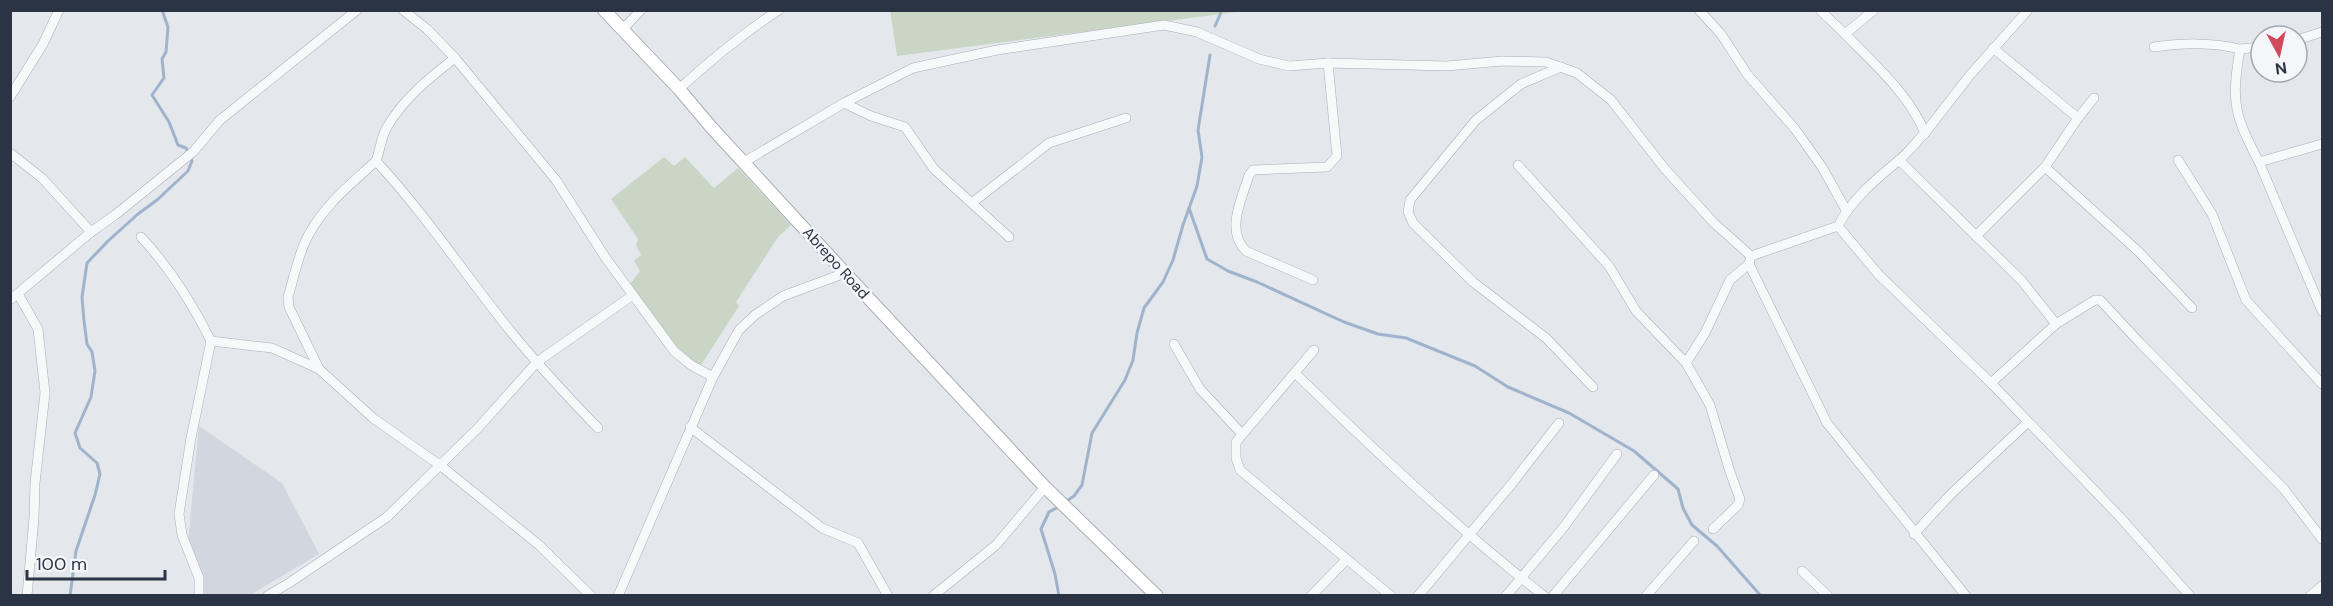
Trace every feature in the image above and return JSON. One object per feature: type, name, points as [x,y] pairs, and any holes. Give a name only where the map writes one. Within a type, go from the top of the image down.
[{"type":"main road","name":"Abrepo Road","points":[[604,10],[679,88],[844,273],[1045,488],[1157,596]]},
{"type":"street","points":[[10,97],[44,44],[59,10]]},
{"type":"street","points":[[27,596],[35,483],[45,393],[38,328],[14,297],[91,232],[193,152],[219,120],[357,10]]},
{"type":"street","points":[[403,10],[427,29],[455,58],[556,180],[605,257],[674,351],[691,365],[713,376]]},
{"type":"street","points":[[622,30],[641,10]]},
{"type":"street","points":[[679,88],[732,44],[779,10]]},
{"type":"street","points":[[1699,10],[1721,34],[1748,74],[1795,129],[1822,167],[1846,210]]},
{"type":"street","points":[[1820,10],[1845,33],[1903,96],[1918,118],[1924,134]]},
{"type":"street","points":[[1845,33],[1874,10]]},
{"type":"street","points":[[1686,363],[1706,333],[1730,280],[1750,260],[1838,226],[1846,210],[1881,173],[1899,160],[1924,134],[1993,48],[2028,10]]},
{"type":"street","points":[[744,162],[844,103],[912,68],[958,57],[1085,36],[1164,26],[1197,32],[1259,59],[1289,66],[1328,63],[1447,66],[1502,61],[1546,62],[1561,67],[1577,73],[1611,100],[1665,169],[1750,260],[1827,423],[1966,596]]},
{"type":"street","points":[[2154,47],[2181,43],[2219,44],[2240,49],[2249,48]]},
{"type":"street","points":[[1993,48],[2078,118]]},
{"type":"street","points":[[2240,49],[2235,90],[2236,113],[2322,311]]},
{"type":"street","points":[[319,369],[289,307],[288,297],[307,238],[321,215],[376,161],[386,130],[406,101],[455,58]]},
{"type":"street","points":[[1312,280],[1246,251],[1239,244],[1234,226],[1249,174],[1253,170],[1327,167],[1337,156],[1328,63]]},
{"type":"street","points":[[1561,67],[1521,84],[1476,120],[1410,200],[1408,212],[1413,223],[1473,282],[1546,338],[1593,387]]},
{"type":"street","points":[[1976,236],[2045,167],[2094,98]]},
{"type":"street","points":[[844,103],[871,116],[905,127],[934,169],[1009,237]]},
{"type":"street","points":[[972,204],[1049,143],[1126,118]]},
{"type":"street","points":[[2259,162],[2322,144]]},
{"type":"street","points":[[10,153],[42,178],[91,232]]},
{"type":"street","points":[[1899,160],[2022,281],[2056,324]]},
{"type":"street","points":[[2178,160],[2212,214],[2246,300],[2322,384]]},
{"type":"street","points":[[376,161],[404,191],[537,362],[598,428]]},
{"type":"street","points":[[1518,165],[1609,266],[1636,311],[1686,363],[1710,405],[1740,499],[1738,505],[1713,529]]},
{"type":"street","points":[[2045,167],[2139,252],[2192,308]]},
{"type":"street","points":[[1838,226],[1879,275],[1991,383],[2119,516],[2190,596]]},
{"type":"street","points":[[141,237],[163,262],[191,303],[211,341],[191,438],[179,514],[182,535],[199,578],[200,596]]},
{"type":"street","points":[[618,596],[713,376],[739,330],[755,315],[783,296],[844,273]]},
{"type":"street","points":[[267,596],[387,517],[498,407],[537,362],[633,296]]},
{"type":"street","points":[[1991,383],[2056,324],[2095,300],[2100,300],[2284,489],[2322,539]]},
{"type":"street","points":[[211,341],[272,348],[319,369],[374,418],[441,465],[539,545],[591,596]]},
{"type":"street","points":[[1174,344],[1200,389],[1242,434]]},
{"type":"street","points":[[1314,350],[1236,442],[1236,458],[1240,470],[1391,596]]},
{"type":"street","points":[[1294,373],[1377,453],[1469,535],[1544,596]]},
{"type":"street","points":[[1914,534],[1951,494],[2028,422]]},
{"type":"street","points":[[1418,596],[1559,423]]},
{"type":"street","points":[[690,427],[822,528],[858,543],[888,596]]},
{"type":"street","points":[[1506,596],[1563,528],[1617,454]]},
{"type":"street","points":[[1553,596],[1654,475]]},
{"type":"street","points":[[933,596],[996,545],[1045,488]]},
{"type":"street","points":[[1646,596],[1694,541]]},
{"type":"street","points":[[1311,596],[1346,560]]},
{"type":"street","points":[[1802,571],[1828,596]]},
{"type":"street","points":[[2310,596],[2322,586]]},
{"type":"shaded area","points":[[199,426],[282,483],[319,554],[250,595],[204,595],[188,543]]},
{"type":"green space","points":[[890,10],[1244,11],[897,56]]},
{"type":"green space","points":[[664,157],[674,166],[685,157],[714,188],[738,168],[791,225],[778,237],[736,302],[739,306],[701,365],[682,352],[672,341],[630,284],[640,271],[634,261],[641,255],[636,245],[638,239],[611,199]]},
{"type":"waterway","points":[[70,596],[76,551],[100,474],[97,463],[80,448],[75,433],[91,397],[95,371],[92,352],[87,344],[82,297],[87,263],[108,241],[188,171],[192,161],[186,148],[178,145],[169,122],[152,95],[164,78],[162,59],[166,52],[168,27],[162,10]]},
{"type":"waterway","points":[[1215,26],[1222,10]]},
{"type":"waterway","points":[[1065,502],[1074,496],[1082,485],[1092,433],[1125,380],[1133,360],[1144,308],[1163,282],[1173,260],[1197,186],[1202,157],[1198,130],[1210,55]]},
{"type":"waterway","points":[[1189,208],[1207,259],[1228,271],[1344,322],[1378,334],[1406,338],[1475,366],[1508,387],[1569,413],[1634,451],[1678,489],[1683,508],[1692,525],[1717,546],[1761,596]]},
{"type":"waterway","points":[[1059,596],[1055,574],[1041,529],[1049,512],[1060,506]]}]
